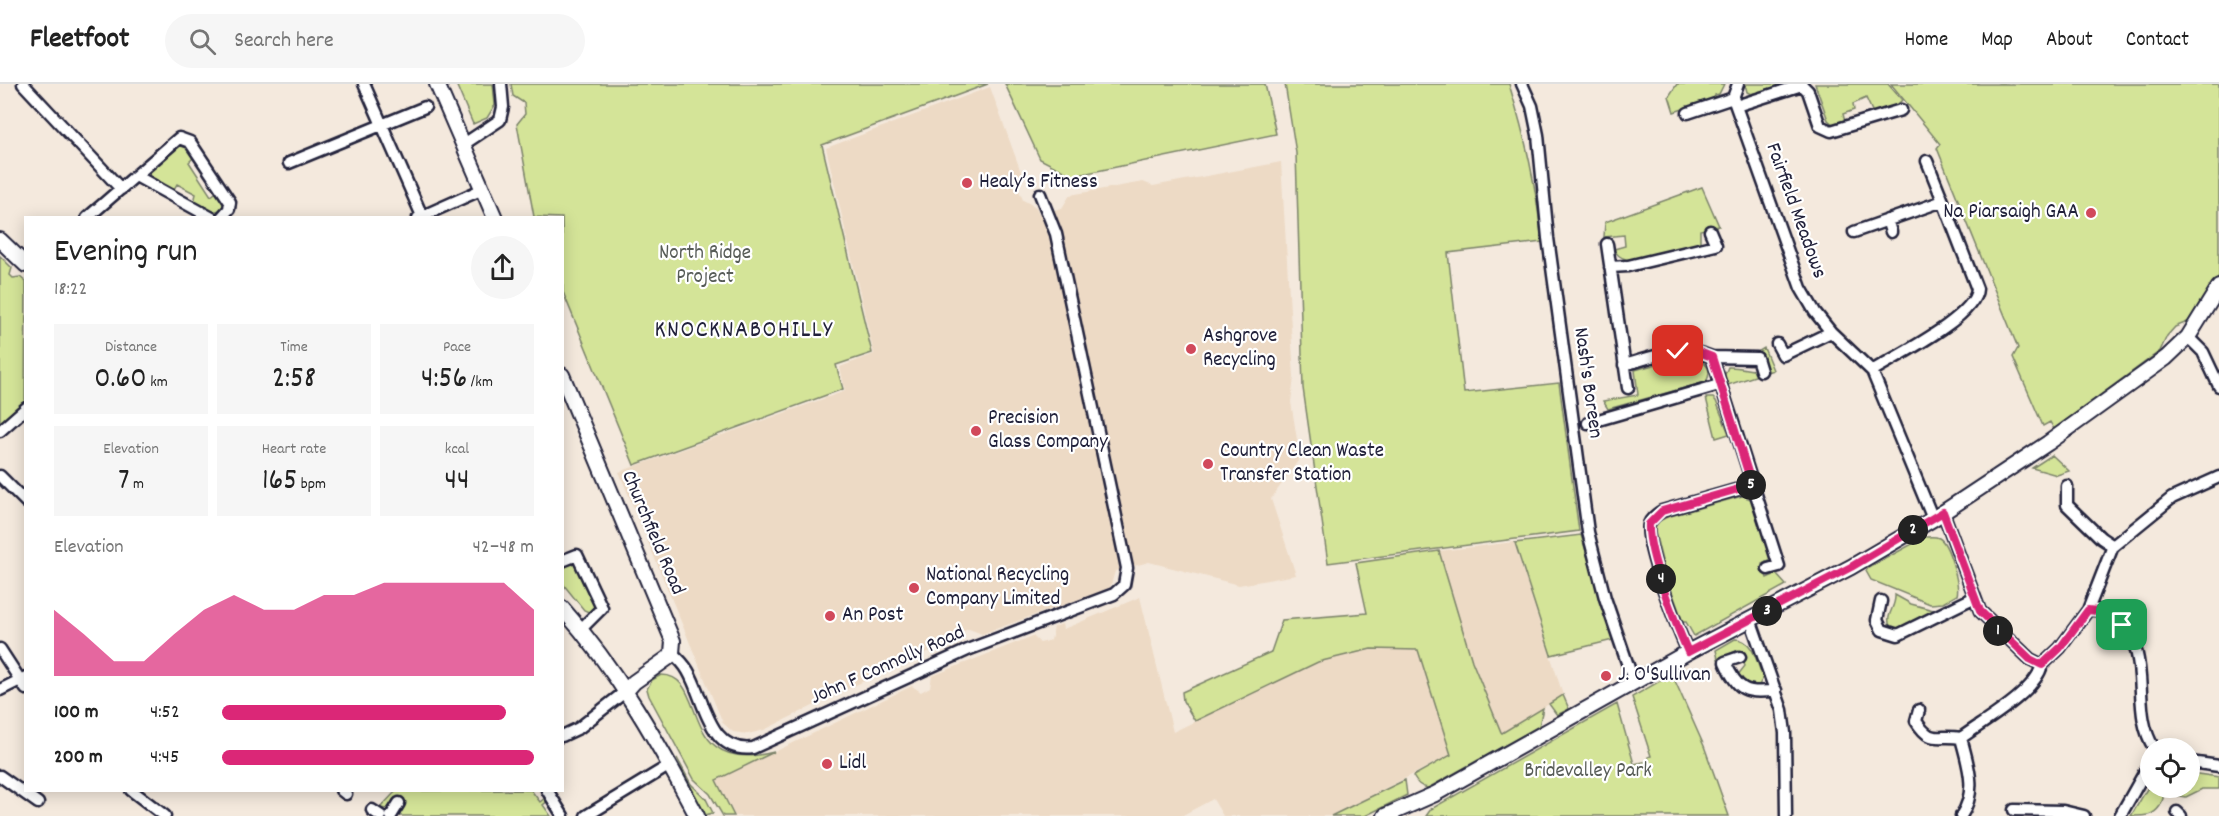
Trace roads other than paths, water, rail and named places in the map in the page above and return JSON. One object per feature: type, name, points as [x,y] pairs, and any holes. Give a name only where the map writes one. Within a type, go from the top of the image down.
[{"type":"street","points":[[23,84],[121,189]]},
{"type":"street","points":[[364,84],[420,216]]},
{"type":"street","points":[[437,84],[494,216]]},
{"type":"street","points":[[464,144],[500,120],[503,107],[501,84]]},
{"type":"street","name":"Nash's Boreen","points":[[1522,84],[1532,106],[1538,135],[1548,238],[1588,532],[1605,598],[1634,683]]},
{"type":"street","points":[[1735,102],[1738,84]]},
{"type":"street","points":[[1688,113],[1802,85],[1808,90],[1820,126],[1826,131],[1862,116],[1901,110]]},
{"type":"street","name":"Fairfield Meadows","points":[[1735,102],[1801,288],[1815,312],[1831,332],[1872,371],[1973,598],[1990,624],[2030,659],[2042,665]]},
{"type":"street","points":[[289,163],[425,108]]},
{"type":"street","points":[[89,216],[179,138],[187,139],[230,202],[229,209],[223,216]]},
{"type":"street","points":[[1872,371],[1960,316],[1976,296],[1976,286],[1927,161]]},
{"type":"street","points":[[136,176],[208,216]]},
{"type":"street","points":[[422,216],[483,189]]},
{"type":"street","name":"John F Connolly Road","points":[[672,653],[689,672],[720,738],[735,747],[753,748],[970,649],[1114,594],[1124,585],[1127,568],[1100,436],[1056,234],[1040,194]]},
{"type":"street","points":[[1854,231],[1942,201]]},
{"type":"street","points":[[1887,220],[1891,232]]},
{"type":"street","points":[[1610,267],[1628,266],[1716,245],[1710,231]]},
{"type":"street","points":[[0,240],[24,264]]},
{"type":"street","points":[[1607,244],[1628,388]]},
{"type":"street","points":[[1385,816],[1407,811],[1688,652],[1851,567],[1938,515],[2048,443],[2166,358],[2188,337],[2219,287]]},
{"type":"street","points":[[1777,344],[1783,355],[1831,332]]},
{"type":"street","points":[[2188,337],[2203,352],[2219,386]]},
{"type":"street","points":[[1624,365],[1683,349],[1694,350],[1712,357],[1757,358],[1761,370]]},
{"type":"street","points":[[1712,357],[1779,566],[1768,569]]},
{"type":"street","name":"Churchfield Road","points":[[564,380],[673,641],[672,653]]},
{"type":"street","points":[[1588,423],[1719,384]]},
{"type":"street","points":[[0,431],[24,410]]},
{"type":"street","points":[[0,476],[24,500]]},
{"type":"street","points":[[1919,710],[1916,721],[1924,733],[1933,739],[1961,738],[2011,703],[2037,678],[2042,665],[2060,648],[2088,610],[2113,546],[2172,498],[2219,477]]},
{"type":"street","points":[[1688,652],[1676,627],[1650,540],[1649,524],[1662,511],[1752,485]]},
{"type":"street","points":[[2067,486],[2067,505],[2100,538],[2113,546]]},
{"type":"street","points":[[564,560],[577,555],[602,608],[581,629]]},
{"type":"street","points":[[1881,601],[1877,620],[1882,630],[1899,635],[1973,598]]},
{"type":"street","points":[[564,610],[581,629],[625,689],[697,816]]},
{"type":"street","points":[[2088,610],[2101,611],[2114,618],[2133,642],[2139,660],[2145,725],[2150,738]]},
{"type":"street","points":[[1750,619],[1776,690],[1785,734],[1786,816]]},
{"type":"street","points":[[0,649],[24,682],[0,690]]},
{"type":"street","points":[[564,735],[579,728],[672,653]]},
{"type":"street","points":[[1740,657],[1725,662],[1738,686],[1754,691],[1776,690]]},
{"type":"street","points":[[1961,738],[1971,783],[1970,797],[1961,816]]},
{"type":"street","points":[[2200,763],[2219,766]]},
{"type":"street","points":[[586,816],[670,765]]},
{"type":"street","points":[[0,776],[38,803]]},
{"type":"street","points":[[2120,816],[2140,781]]},
{"type":"street","points":[[134,792],[165,816]]},
{"type":"street","points":[[548,792],[563,816]]},
{"type":"street","points":[[391,816],[399,803]]},
{"type":"street","points":[[2014,810],[2063,811],[2084,816]]},
{"type":"place","name":"Healy’s Fitness","points":[[967,183]]},
{"type":"place","name":"Na Piarsaigh GAA","points":[[2091,213]]},
{"type":"place","name":"Ashgrove Recycling","points":[[1191,349]]},
{"type":"place","name":"Precision Glass Company","points":[[976,431]]},
{"type":"place","name":"Country Clean Waste Transfer Station","points":[[1208,464]]},
{"type":"place","name":"National Recycling Company Limited","points":[[914,588]]},
{"type":"place","name":"An Post","points":[[830,616]]},
{"type":"place","name":"J. O'Sullivan","points":[[1606,676]]},
{"type":"place","name":"Lidl","points":[[827,764]]},
{"type":"district","name":"KNOCKNABOHILLY","points":[[744,331]]},
{"type":"park label","name":"North Ridge Project","points":[[705,266]]},
{"type":"park label","name":"Bridevalley Park","points":[[1588,772]]}]
